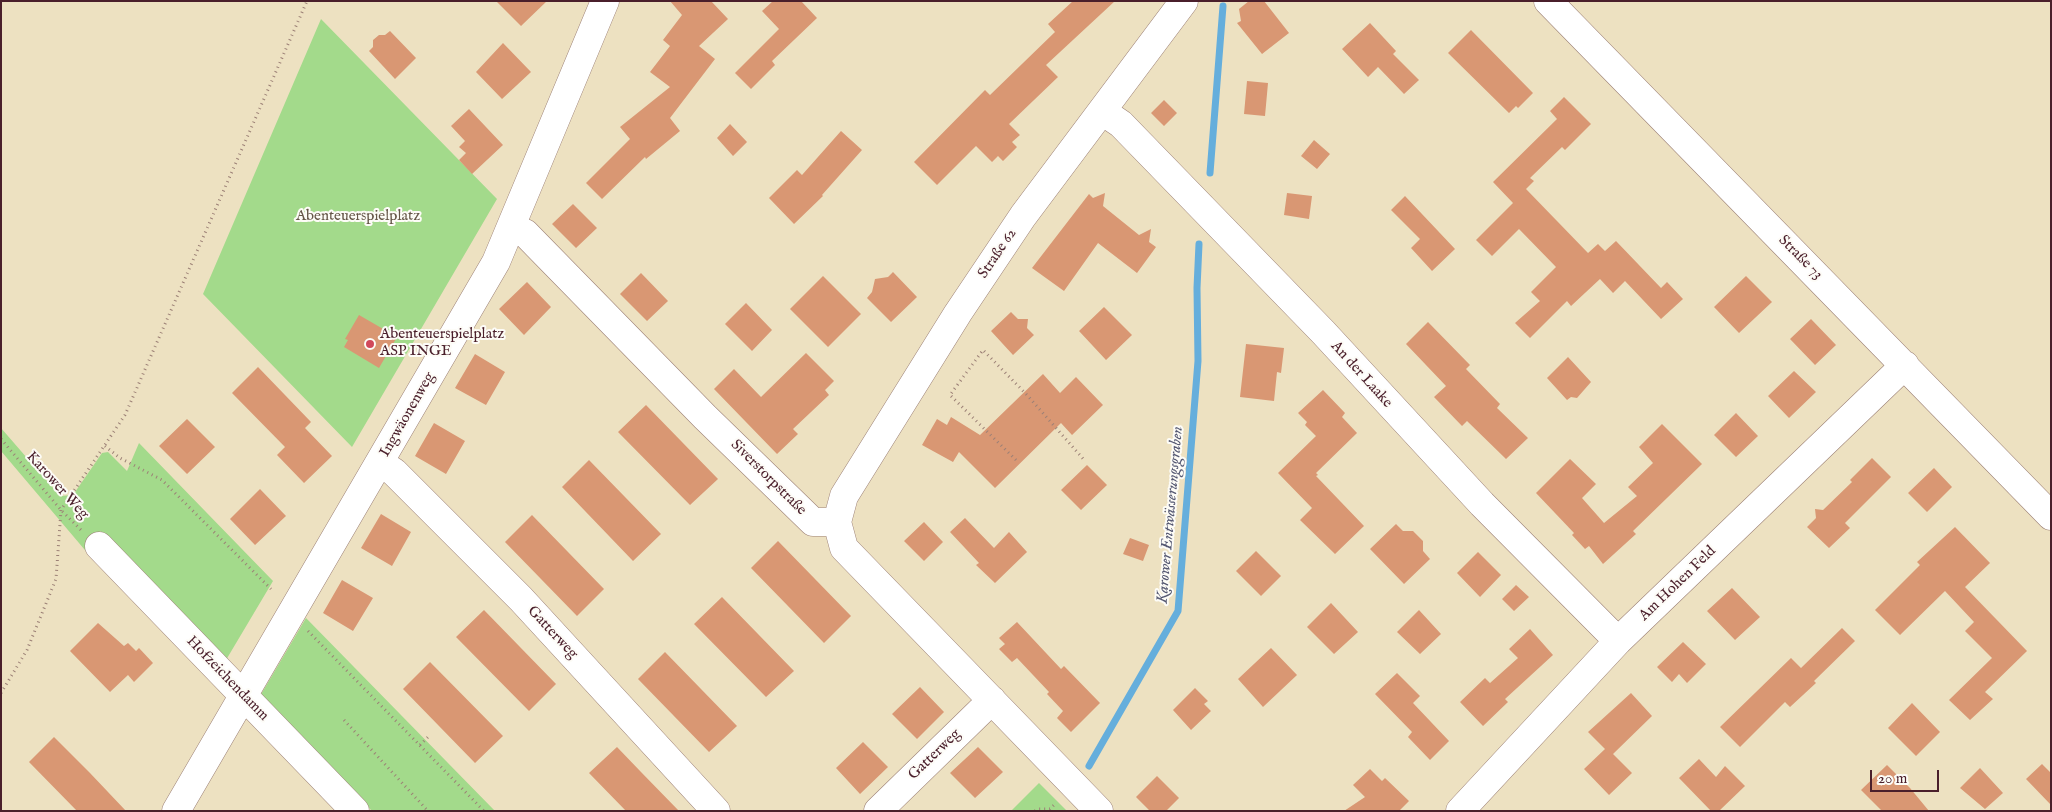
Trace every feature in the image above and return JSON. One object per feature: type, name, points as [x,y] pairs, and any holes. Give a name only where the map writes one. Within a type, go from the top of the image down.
[{"type":"street","name":"Ingwäonenweg","points":[[176,811],[496,262],[605,1]]},
{"type":"street","name":"Straße 62","points":[[837,522],[844,496],[958,313],[1023,216],[1184,1]]},
{"type":"street","name":"Straße 73","points":[[1548,1],[2051,516]]},
{"type":"street","name":"An der Laake","points":[[1102,111],[1121,124],[1310,318],[1482,504],[1618,642]]},
{"type":"street","name":"Siverstorpstraße","points":[[511,227],[525,233],[705,416],[813,522],[837,522]]},
{"type":"street","name":"Am Hohen Feld","points":[[1460,811],[1618,642],[1905,365]]},
{"type":"street","name":"Gatterweg","points":[[380,463],[394,472],[521,599],[716,811]]},
{"type":"street","points":[[837,522],[844,548],[1098,811]]},
{"type":"street","name":"Hofzeichendamm","points":[[99,546],[355,811]]},
{"type":"street","name":"Gatterweg","points":[[878,811],[992,700]]},
{"type":"path","points":[[1,692],[27,650],[56,579],[61,510],[125,415],[307,1]]},
{"type":"path","points":[[1016,460],[950,396],[983,350],[1028,396],[1085,461]]},
{"type":"path","name":"Karower Weg","points":[[1,438],[61,510],[99,546]]},
{"type":"path","points":[[105,446],[120,458],[162,480],[271,589]]},
{"type":"path","points":[[306,628],[484,811]]},
{"type":"path","points":[[344,720],[428,811]]},
{"type":"path","points":[[420,745],[430,735]]},
{"type":"path","points":[[1035,811],[1037,809],[1050,809],[1058,801]]},
{"type":"green space","name":"Abenteuerspielplatz","points":[[321,19],[497,199],[352,447],[203,294]]},
{"type":"green space","points":[[1,428],[60,496],[73,495],[102,453],[108,452],[127,471],[139,443],[273,581],[226,660],[100,531],[90,556],[1,451]]},
{"type":"green space","points":[[306,618],[495,811],[372,811],[260,696]]},
{"type":"green space","points":[[1039,783],[1067,811],[1011,811]]},
{"type":"building","points":[[496,1],[547,1],[521,26]]},
{"type":"building","points":[[670,1],[711,1],[728,19],[699,46],[715,59],[670,118],[680,131],[646,159],[645,157],[602,199],[586,183],[630,139],[620,127],[670,87],[650,72],[670,46],[663,40],[682,15]]},
{"type":"building","points":[[773,1],[801,1],[817,18],[772,61],[775,65],[751,89],[735,73],[779,29],[762,11]]},
{"type":"building","points":[[1073,1],[1115,1],[1046,65],[1058,77],[1009,124],[1020,135],[1012,142],[1017,147],[1003,161],[998,156],[992,162],[976,146],[937,185],[914,162],[985,90],[990,95],[1055,32],[1048,24]]},
{"type":"building","points":[[1249,1],[1264,1],[1289,33],[1262,54],[1237,23],[1241,21],[1239,9]]},
{"type":"building","points":[[1370,23],[1396,51],[1393,54],[1419,80],[1404,94],[1378,67],[1368,77],[1342,49]]},
{"type":"building","points":[[1471,30],[1533,93],[1518,108],[1516,106],[1509,113],[1448,53]]},
{"type":"building","points":[[390,31],[416,58],[395,79],[369,51],[373,47],[373,40],[379,35],[385,35]]},
{"type":"building","points":[[503,43],[531,72],[502,99],[476,72]]},
{"type":"building","points":[[1247,81],[1268,83],[1265,116],[1244,114]]},
{"type":"building","points":[[1564,97],[1591,124],[1565,150],[1562,147],[1530,178],[1534,181],[1526,189],[1588,253],[1598,244],[1605,251],[1616,241],[1661,288],[1667,282],[1683,299],[1661,319],[1625,281],[1613,293],[1600,279],[1571,306],[1567,301],[1530,338],[1515,323],[1540,301],[1531,292],[1556,267],[1519,229],[1492,256],[1476,240],[1513,203],[1493,182],[1557,119],[1550,111]]},
{"type":"building","points":[[1164,100],[1177,113],[1164,126],[1151,113]]},
{"type":"building","points":[[469,109],[503,145],[472,174],[459,160],[466,153],[459,147],[465,141],[451,126]]},
{"type":"building","points":[[730,124],[747,142],[733,156],[717,138]]},
{"type":"building","points":[[841,131],[862,150],[823,196],[794,224],[769,198],[797,170],[802,175]]},
{"type":"building","points":[[1314,140],[1330,154],[1317,169],[1301,156]]},
{"type":"building","points":[[1105,193],[1103,206],[1139,235],[1151,229],[1149,242],[1156,247],[1137,273],[1098,243],[1064,291],[1032,268],[1089,194],[1093,198]]},
{"type":"building","points":[[1287,193],[1312,196],[1309,219],[1284,215]]},
{"type":"building","points":[[1405,196],[1455,249],[1432,271],[1411,248],[1420,239],[1391,210]]},
{"type":"building","points":[[573,204],[597,228],[576,248],[552,224]]},
{"type":"building","points":[[893,272],[917,297],[891,322],[867,298],[872,292],[875,279],[888,277]]},
{"type":"building","points":[[641,273],[668,301],[647,321],[620,294]]},
{"type":"building","points":[[823,276],[861,314],[828,347],[790,309]]},
{"type":"building","points":[[1746,276],[1772,302],[1739,333],[1714,307]]},
{"type":"building","points":[[527,282],[551,307],[524,335],[499,309]]},
{"type":"building","points":[[746,303],[772,330],[752,351],[725,324]]},
{"type":"building","points":[[1104,307],[1132,335],[1106,360],[1079,331]]},
{"type":"building","points":[[1011,312],[1018,319],[1028,319],[1027,328],[1034,335],[1013,355],[991,331]]},
{"type":"building","name":"Abenteuerspielplatz ASP INGE","points":[[359,315],[397,337],[379,368],[344,347],[348,340],[345,339]]},
{"type":"building","points":[[1811,319],[1836,345],[1815,365],[1790,339]]},
{"type":"building","points":[[1428,322],[1470,365],[1466,369],[1500,404],[1497,408],[1528,438],[1506,459],[1467,421],[1462,426],[1434,397],[1446,386],[1406,344]]},
{"type":"building","points":[[1246,344],[1284,348],[1281,373],[1277,372],[1274,401],[1240,397]]},
{"type":"building","points":[[806,353],[834,381],[825,390],[829,395],[793,429],[798,434],[777,454],[714,389],[734,369],[761,397]]},
{"type":"building","points":[[475,354],[505,372],[486,405],[455,388]]},
{"type":"building","points":[[1568,357],[1591,382],[1577,398],[1571,397],[1567,400],[1547,378]]},
{"type":"building","points":[[258,367],[311,422],[305,428],[332,456],[304,483],[277,455],[285,447],[232,393]]},
{"type":"building","points":[[1794,371],[1816,392],[1789,418],[1768,396]]},
{"type":"building","points":[[1043,374],[1060,393],[1076,377],[1103,405],[1072,435],[1061,423],[995,488],[959,452],[953,462],[922,445],[937,419],[947,425],[951,417],[980,435]]},
{"type":"building","points":[[1323,390],[1345,413],[1342,417],[1357,433],[1316,473],[1318,475],[1316,476],[1364,526],[1335,554],[1300,520],[1312,508],[1278,473],[1316,436],[1305,425],[1307,422],[1298,413]]},
{"type":"building","points":[[646,405],[718,479],[690,505],[618,432]]},
{"type":"building","points":[[1736,413],[1758,436],[1736,457],[1714,435]]},
{"type":"building","points":[[187,419],[215,447],[187,474],[159,446]]},
{"type":"building","points":[[434,423],[465,441],[446,474],[415,456]]},
{"type":"building","points":[[1662,424],[1702,464],[1633,531],[1636,534],[1603,564],[1589,546],[1585,549],[1572,535],[1574,533],[1536,493],[1570,459],[1596,484],[1582,498],[1604,523],[1637,496],[1628,487],[1653,463],[1639,447]]},
{"type":"building","points":[[1872,458],[1891,477],[1845,523],[1850,528],[1829,548],[1807,527],[1816,518],[1815,509],[1823,510],[1852,482],[1850,480]]},
{"type":"building","points":[[589,460],[661,534],[633,561],[562,487]]},
{"type":"building","points":[[1087,465],[1107,485],[1081,510],[1061,490]]},
{"type":"building","points":[[1934,468],[1952,487],[1927,512],[1908,493]]},
{"type":"building","points":[[260,489],[286,516],[255,545],[230,519]]},
{"type":"building","points":[[381,514],[411,532],[392,566],[361,548]]},
{"type":"building","points":[[532,515],[604,589],[577,616],[505,542]]},
{"type":"building","points":[[965,518],[994,548],[1009,532],[1027,552],[995,583],[976,565],[979,563],[950,532]]},
{"type":"building","points":[[924,522],[943,542],[924,561],[904,541]]},
{"type":"building","points":[[1396,524],[1403,531],[1413,531],[1423,541],[1423,551],[1430,559],[1404,584],[1370,549]]},
{"type":"building","points":[[1955,527],[1990,563],[1965,587],[2027,651],[1985,692],[1993,699],[1970,720],[1949,700],[1992,658],[1965,631],[1974,622],[1945,591],[1900,635],[1875,610],[1920,565],[1917,562]]},
{"type":"building","points":[[1130,538],[1149,545],[1143,561],[1123,554]]},
{"type":"building","points":[[778,541],[851,616],[824,643],[751,568]]},
{"type":"building","points":[[1256,551],[1281,576],[1261,596],[1236,571]]},
{"type":"building","points":[[1478,552],[1501,575],[1480,597],[1457,573]]},
{"type":"building","points":[[342,580],[373,598],[353,631],[323,613]]},
{"type":"building","points":[[1516,585],[1529,597],[1514,611],[1502,599]]},
{"type":"building","points":[[1732,588],[1760,617],[1735,640],[1707,611]]},
{"type":"building","points":[[722,597],[794,671],[766,697],[694,624]]},
{"type":"building","points":[[1331,603],[1358,632],[1334,654],[1307,627]]},
{"type":"building","points":[[484,610],[556,684],[529,711],[456,637]]},
{"type":"building","points":[[1419,610],[1441,634],[1420,654],[1397,632]]},
{"type":"building","points":[[1017,622],[1061,669],[1064,666],[1100,703],[1071,732],[1057,718],[1063,711],[1047,694],[1049,692],[1017,658],[1012,662],[999,649],[1005,644],[999,638]]},
{"type":"building","points":[[98,623],[124,646],[128,643],[136,651],[139,648],[153,663],[134,682],[128,675],[110,692],[70,651]]},
{"type":"building","points":[[1842,628],[1855,641],[1814,681],[1816,683],[1790,707],[1785,702],[1740,747],[1720,727],[1791,658],[1801,668]]},
{"type":"building","points":[[1530,629],[1553,655],[1505,699],[1508,702],[1483,726],[1460,702],[1485,678],[1490,683],[1518,658],[1509,649]]},
{"type":"building","points":[[1683,642],[1706,664],[1687,683],[1679,674],[1672,682],[1657,667]]},
{"type":"building","points":[[1271,648],[1297,675],[1263,707],[1238,679]]},
{"type":"building","points":[[665,652],[737,726],[709,752],[638,679]]},
{"type":"building","points":[[430,662],[503,736],[475,763],[403,689]]},
{"type":"building","points":[[1397,673],[1420,696],[1413,703],[1449,741],[1430,760],[1408,737],[1412,732],[1375,694]]},
{"type":"building","points":[[920,687],[944,712],[917,739],[892,714]]},
{"type":"building","points":[[1195,688],[1208,701],[1204,704],[1211,711],[1191,730],[1173,710]]},
{"type":"building","points":[[1631,693],[1652,716],[1613,754],[1632,773],[1609,795],[1584,769],[1605,749],[1588,732]]},
{"type":"building","points":[[1912,703],[1940,732],[1916,756],[1888,728]]},
{"type":"building","points":[[54,737],[126,811],[77,811],[29,762]]},
{"type":"building","points":[[863,742],[888,767],[860,794],[836,768]]},
{"type":"building","points":[[617,747],[679,811],[626,811],[589,773]]},
{"type":"building","points":[[978,747],[1003,772],[975,798],[950,773]]},
{"type":"building","points":[[1699,759],[1716,777],[1725,766],[1745,786],[1719,811],[1711,811],[1679,778]]},
{"type":"building","points":[[2042,764],[2051,773],[2051,805],[2026,779]]},
{"type":"building","points":[[1887,765],[1929,811],[1882,811],[1861,790]]},
{"type":"building","points":[[1980,768],[2003,793],[1985,809],[1960,788]]},
{"type":"building","points":[[1370,769],[1382,781],[1385,778],[1409,801],[1399,811],[1344,811],[1365,797],[1353,785]]},
{"type":"building","points":[[1157,776],[1179,798],[1166,811],[1150,811],[1136,797]]},
{"type":"waterway","name":"Karower Entwässerungsgraben","points":[[1210,173],[1223,6]]},
{"type":"waterway","name":"Karower Entwässerungsgraben","points":[[1089,766],[1178,611],[1198,361],[1197,288],[1199,244]]},
{"type":"place","name":"Abenteuerspielplatz ASP INGE","points":[[370,344]]}]
